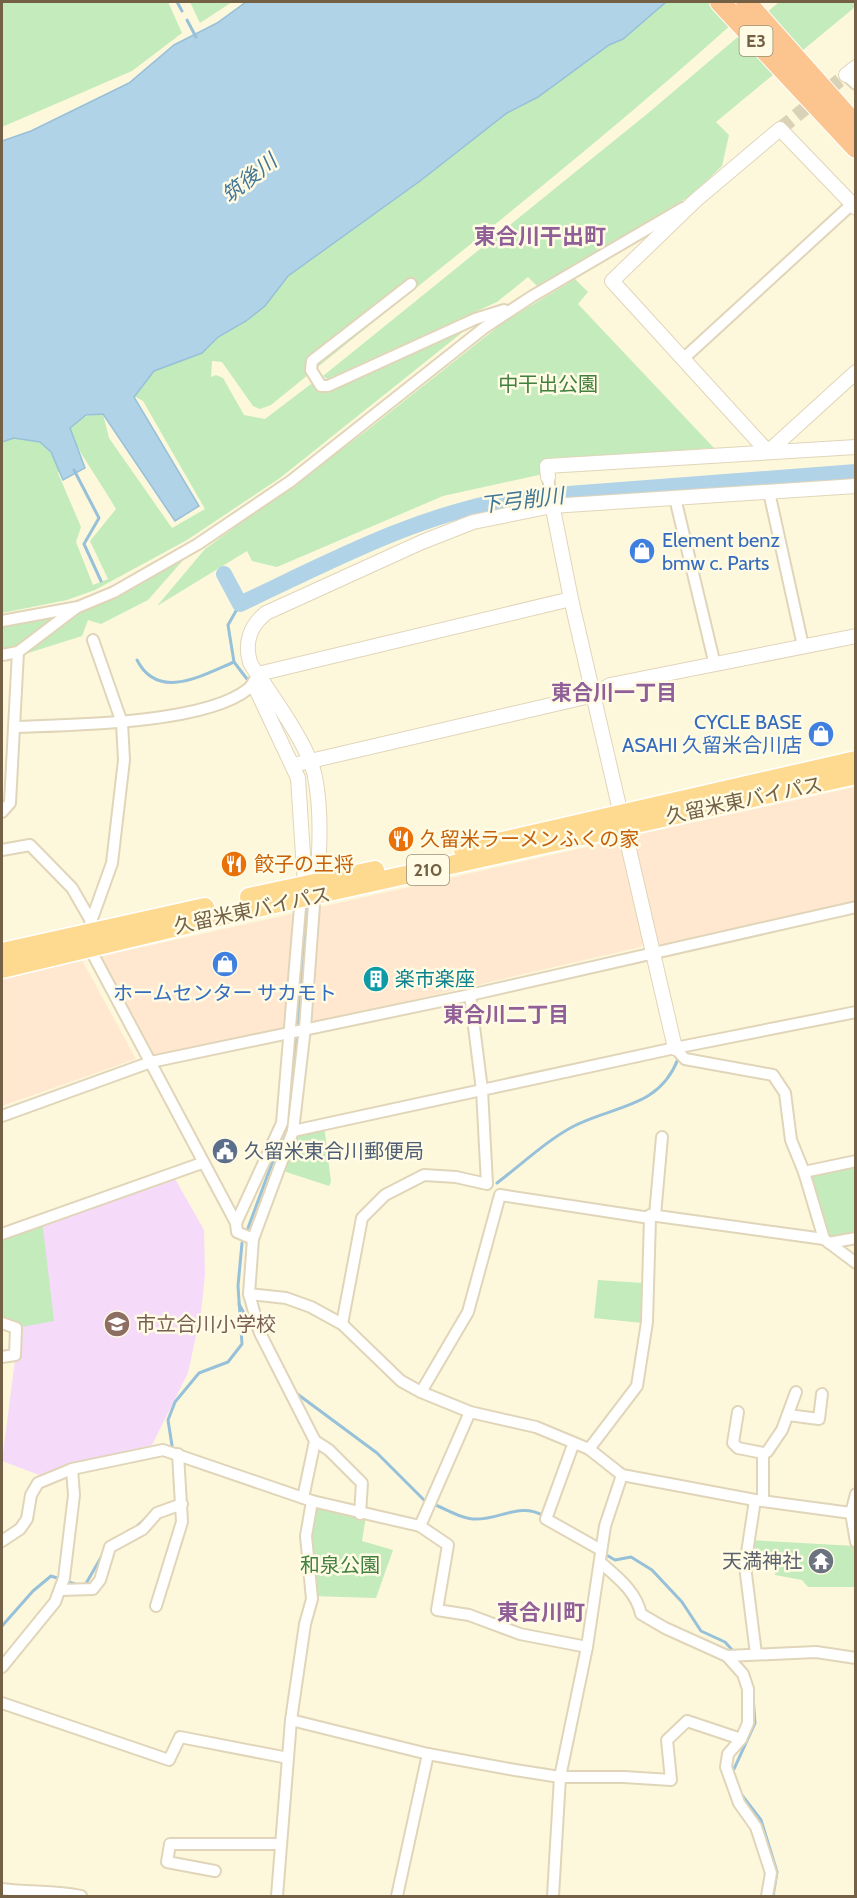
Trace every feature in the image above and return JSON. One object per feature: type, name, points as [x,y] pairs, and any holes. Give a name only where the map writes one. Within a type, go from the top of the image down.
[{"type":"highway","name":"E3","points":[[720,2],[855,126]]},
{"type":"highway","name":"E3","points":[[746,2],[855,148]]},
{"type":"highway","name":"久留米東バイパス","points":[[2,952],[309,891],[623,820],[855,760]]},
{"type":"highway","name":"久留米東バイパス","points":[[623,820],[855,775]]},
{"type":"highway","name":"久留米東バイパス","points":[[2,969],[89,933]]},
{"type":"street","points":[[683,359],[854,206],[780,129],[696,200],[612,281],[683,359],[768,452]]},
{"type":"street","points":[[2,621],[78,606],[114,592],[198,544],[291,481],[484,328],[516,306],[696,200]]},
{"type":"street","points":[[411,284],[312,361],[311,370],[321,386],[328,387],[476,319],[516,306]]},
{"type":"street","points":[[768,452],[855,372]]},
{"type":"street","points":[[855,447],[547,466],[571,599],[675,1048],[685,1059],[773,1075],[785,1093],[791,1140],[804,1172],[826,1241],[855,1263]]},
{"type":"street","points":[[360,1514],[362,1483],[329,1449],[315,1441],[260,1334],[249,1294],[253,1239],[293,1131],[305,1028],[309,891],[298,778],[253,682],[248,655],[250,634],[255,622],[266,613],[422,542],[473,522],[552,502],[855,488]]},
{"type":"street","points":[[769,492],[803,646]]},
{"type":"street","points":[[675,498],[715,664]]},
{"type":"street","points":[[14,727],[122,723],[188,711],[225,701],[253,682],[571,599]]},
{"type":"street","points":[[2,656],[18,652],[78,606]]},
{"type":"street","points":[[293,765],[310,763],[594,695],[610,684],[855,636]]},
{"type":"street","points":[[89,933],[112,863],[124,760],[122,723],[93,640]]},
{"type":"street","points":[[2,812],[10,803],[18,652]]},
{"type":"street","points":[[236,1223],[282,1123],[290,1033],[309,891],[320,852],[315,776],[310,763],[253,682]]},
{"type":"street","points":[[2,850],[30,844],[72,888],[89,933],[202,1163],[236,1223],[237,1232],[253,1239]]},
{"type":"street","points":[[2,1116],[151,1062],[470,994],[855,907]]},
{"type":"street","points":[[470,994],[482,1090],[487,1184]]},
{"type":"street","points":[[293,1131],[675,1048],[855,1012]]},
{"type":"street","points":[[589,1449],[637,1386],[646,1322],[652,1217],[662,1137]]},
{"type":"street","points":[[804,1172],[855,1161]]},
{"type":"street","points":[[2,1234],[202,1163]]},
{"type":"street","points":[[342,1324],[362,1218],[385,1195],[423,1175],[456,1177],[487,1184],[500,1195],[826,1241],[855,1238]]},
{"type":"street","points":[[421,1392],[468,1312],[500,1195]]},
{"type":"street","points":[[249,1294],[286,1298],[311,1307],[342,1324],[401,1381],[421,1392],[470,1412],[536,1427],[573,1445],[589,1449],[622,1475],[759,1500],[851,1513]]},
{"type":"street","points":[[2,1323],[16,1328],[15,1355],[2,1357]]},
{"type":"street","points":[[738,1412],[735,1446],[767,1452],[788,1415],[796,1392]]},
{"type":"street","points":[[788,1415],[819,1419],[822,1394]]},
{"type":"street","points":[[420,1526],[470,1412]]},
{"type":"street","points":[[277,1896],[291,1720],[305,1624],[312,1599],[306,1536],[307,1500],[315,1441]]},
{"type":"street","points":[[573,1445],[546,1519],[601,1550]]},
{"type":"street","points":[[2,1540],[20,1529],[27,1519],[31,1495],[38,1483],[72,1469],[150,1452],[173,1453],[307,1500],[420,1526],[448,1545],[437,1610],[487,1620],[520,1634],[586,1647]]},
{"type":"street","points":[[156,1606],[182,1522],[182,1504],[173,1453]]},
{"type":"street","points":[[756,1654],[746,1566],[759,1500],[763,1453]]},
{"type":"street","points":[[2,1667],[55,1602],[60,1590],[64,1578],[74,1495],[72,1469]]},
{"type":"street","points":[[553,1896],[560,1777],[586,1647],[605,1526],[622,1475]]},
{"type":"street","points":[[855,1494],[851,1513],[855,1542]]},
{"type":"street","points":[[60,1590],[93,1589],[100,1580],[110,1547],[142,1529],[162,1510],[182,1504]]},
{"type":"street","points":[[600,1562],[628,1587],[639,1603],[641,1614],[665,1628],[728,1656],[816,1652],[855,1658]]},
{"type":"street","points":[[728,1656],[742,1674],[748,1689],[748,1723],[741,1738],[728,1754],[726,1767],[739,1803],[756,1827],[771,1873],[767,1896]]},
{"type":"street","points":[[2,1703],[169,1760],[180,1737],[288,1758]]},
{"type":"street","points":[[291,1720],[428,1754],[560,1777],[671,1780],[667,1740],[687,1721],[741,1738]]},
{"type":"street","points":[[397,1896],[428,1754]]},
{"type":"street","points":[[215,1871],[167,1862],[170,1844],[280,1844]]},
{"type":"street","points":[[2,1889],[38,1895],[55,1891],[81,1896]]},
{"type":"shaded area","points":[[855,787],[855,904],[654,947],[635,845],[641,834]]},
{"type":"shaded area","points":[[622,839],[644,941],[641,947],[309,1024],[316,908]]},
{"type":"shaded area","points":[[295,913],[289,1031],[152,1059],[98,957]]},
{"type":"shaded area","points":[[82,960],[136,1059],[2,1106],[2,979]]},
{"type":"shaded area","name":"市立合川小学校","points":[[174,1177],[204,1230],[205,1275],[201,1312],[188,1373],[152,1445],[82,1462],[42,1476],[2,1461],[15,1360],[16,1328],[42,1220]]},
{"type":"green space","points":[[2,2],[168,2],[182,33],[132,71],[2,127]]},
{"type":"green space","points":[[190,2],[232,2],[200,23]]},
{"type":"green space","points":[[666,2],[756,2],[577,157],[271,405],[260,409],[253,406],[222,362],[212,361],[211,377],[216,375],[223,378],[244,415],[265,419],[311,384],[327,393],[469,327],[280,478],[187,540],[95,590],[67,600],[2,613],[2,442],[30,438],[44,445],[49,451],[60,469],[58,473],[81,527],[76,542],[93,585],[108,579],[90,541],[116,509],[70,434],[73,423],[82,418],[103,414],[109,438],[172,528],[205,509],[143,401],[134,396],[154,371],[202,353],[218,337],[246,321],[265,306],[288,276],[420,181],[507,113],[538,97],[609,45],[623,39]]},
{"type":"green space","points":[[779,2],[855,2],[855,7],[716,122],[729,135],[722,166],[692,195],[538,287],[528,277],[497,302],[327,379],[323,376],[647,114]]},
{"type":"green space","name":"中干出公園","points":[[575,279],[588,292],[578,304],[714,448],[542,460],[543,474],[443,496],[277,567],[252,561],[247,551],[157,606],[205,549],[365,432],[504,322]]},
{"type":"green space","points":[[185,558],[148,600],[101,624],[88,620],[82,636],[25,654],[83,610],[127,592]]},
{"type":"green space","points":[[60,617],[16,647],[2,651],[2,626]]},
{"type":"green space","points":[[324,1125],[331,1182],[329,1186],[277,1169],[293,1131]]},
{"type":"green space","points":[[855,1161],[855,1238],[829,1243],[804,1172]]},
{"type":"green space","points":[[42,1220],[54,1321],[16,1328],[2,1323],[2,1234]]},
{"type":"green space","points":[[598,1280],[643,1283],[642,1323],[594,1318]]},
{"type":"green space","name":"和泉公園","points":[[312,1501],[366,1516],[362,1541],[393,1550],[376,1598],[311,1596],[306,1536]]},
{"type":"green space","points":[[749,1540],[855,1546],[855,1587],[808,1587],[802,1580],[775,1575],[777,1558],[747,1554]]},
{"type":"water","name":"筑後川","points":[[246,2],[666,2],[623,39],[609,45],[538,97],[507,113],[420,181],[288,276],[265,306],[246,321],[218,337],[202,353],[154,371],[134,397],[199,506],[175,521],[103,414],[86,415],[70,428],[85,468],[63,480],[51,452],[40,442],[14,438],[2,442],[2,141],[31,131],[129,83],[174,45],[217,23]]},
{"type":"waterway","points":[[177,2],[182,11]]},
{"type":"waterway","points":[[187,20],[196,37]]},
{"type":"waterway","points":[[74,470],[99,518],[84,544],[101,581]]},
{"type":"waterway","name":"下弓削川","points":[[224,574],[240,604],[375,541],[409,527],[480,505],[516,498],[856,472]]},
{"type":"waterway","points":[[240,604],[228,625],[234,662],[247,679]]},
{"type":"waterway","points":[[137,660],[156,680],[168,682],[181,682],[234,662]]},
{"type":"waterway","points":[[297,1029],[307,907]]},
{"type":"waterway","points":[[290,1086],[296,1039]]},
{"type":"waterway","points":[[497,1183],[544,1145],[574,1126],[648,1096],[670,1075],[678,1059]]},
{"type":"waterway","points":[[248,1228],[284,1131]]},
{"type":"waterway","points":[[173,1452],[168,1420],[175,1402],[199,1373],[228,1362],[242,1344],[238,1286],[242,1243]]},
{"type":"waterway","points":[[239,1304],[262,1346]]},
{"type":"waterway","points":[[296,1393],[377,1453],[426,1502]]},
{"type":"waterway","points":[[174,1470],[175,1485]]},
{"type":"waterway","points":[[433,1504],[468,1519],[482,1519],[526,1510],[544,1516]]},
{"type":"waterway","points":[[135,1528],[146,1518]]},
{"type":"waterway","points":[[603,1553],[615,1560],[631,1557],[652,1570],[682,1602],[701,1631],[725,1642],[734,1652]]},
{"type":"waterway","points":[[84,1587],[103,1554]]},
{"type":"waterway","points":[[2,1626],[33,1591],[51,1576],[78,1585]]},
{"type":"waterway","points":[[733,1771],[755,1723],[753,1697]]},
{"type":"waterway","points":[[741,1794],[761,1820],[777,1872],[773,1896]]},
{"type":"tunnel","points":[[780,129],[846,75]]},
{"type":"place","name":"Element benz bmw c. Parts","points":[[642,551]]},
{"type":"place","name":"CYCLE BASE ASAHI 久留米合川店","points":[[821,734]]},
{"type":"place","name":"久留米ラーメンふくの家","points":[[401,839]]},
{"type":"place","name":"餃子の王将","points":[[234,864]]},
{"type":"place","name":"ホームセンター サカモト","points":[[225,964]]},
{"type":"place","name":"楽市楽座","points":[[376,979]]},
{"type":"place","name":"久留米東合川郵便局","points":[[225,1151]]},
{"type":"place","name":"市立合川小学校","points":[[117,1324]]},
{"type":"place","name":"天満神社","points":[[821,1561]]},
{"type":"district","name":"東合川干出町","points":[[540,236]]},
{"type":"district","name":"東合川一丁目","points":[[614,692]]},
{"type":"district","name":"東合川二丁目","points":[[506,1014]]},
{"type":"district","name":"東合川町","points":[[541,1612]]}]
